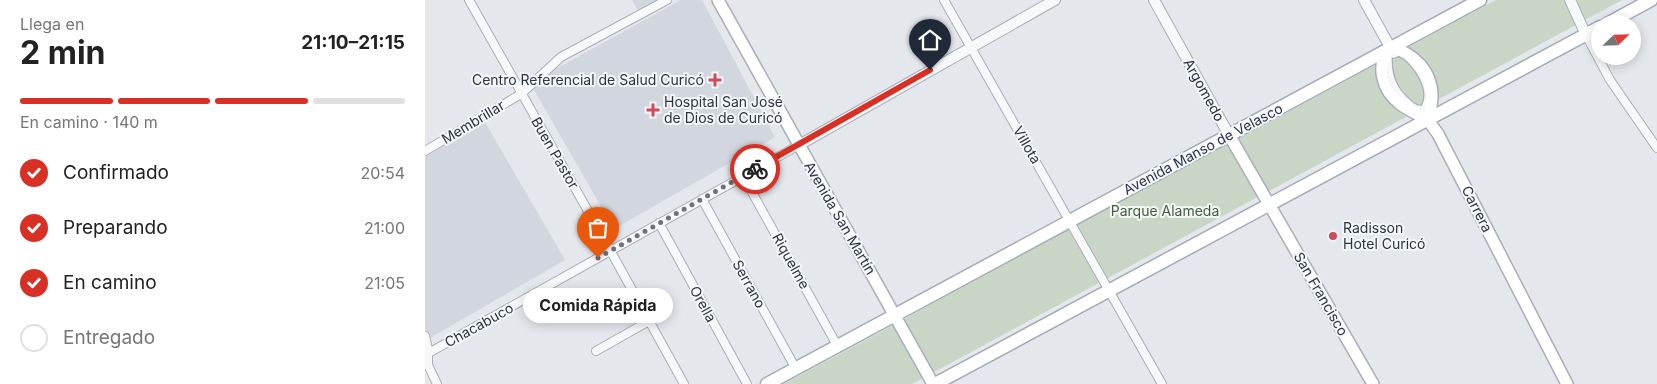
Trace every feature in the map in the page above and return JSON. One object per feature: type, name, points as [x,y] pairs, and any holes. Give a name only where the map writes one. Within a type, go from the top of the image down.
[{"type":"main road","name":"Avenida San Martín","points":[[718,0],[934,384]]},
{"type":"main road","name":"Avenida Manso de Velasco","points":[[767,384],[1069,220],[1392,51],[1480,0]]},
{"type":"main road","points":[[1624,15],[1651,0]]},
{"type":"main road","points":[[934,384],[1591,32]]},
{"type":"main road","points":[[1392,51],[1405,52],[1419,62],[1427,75],[1432,95],[1428,120],[1399,104],[1389,92],[1381,68],[1384,56],[1392,51]]},
{"type":"main road","name":"Carrera","points":[[1428,120],[1438,134],[1567,384]]},
{"type":"main road","name":"Argomedo","points":[[1229,135],[1270,204]]},
{"type":"main road","name":"San Francisco","points":[[1270,204],[1373,384]]},
{"type":"street","name":"Buen Pastor","points":[[469,0],[611,250],[684,384]]},
{"type":"street","name":"Membrillar","points":[[425,151],[521,94],[561,57],[667,0]]},
{"type":"street","name":"Villota","points":[[944,0],[1162,384]]},
{"type":"street","name":"Chacabuco","points":[[426,354],[1055,0]]},
{"type":"street","name":"Argomedo","points":[[1154,0],[1229,135]]},
{"type":"street","points":[[1364,0],[1392,51]]},
{"type":"street","points":[[1570,0],[1610,80],[1657,148]]},
{"type":"street","points":[[1392,51],[1400,52],[1411,59],[1421,74],[1427,98],[1423,109],[1420,110],[1412,106],[1395,88],[1389,69],[1389,55],[1392,51]]},
{"type":"street","name":"Riquelme","points":[[743,176],[838,347]]},
{"type":"street","name":"Serrano","points":[[703,199],[796,369]]},
{"type":"street","name":"Orella","points":[[659,223],[747,384]]},
{"type":"street","points":[[596,351],[649,322]]},
{"type":"street","points":[[425,336],[428,348],[426,354],[428,365],[437,384]]},
{"type":"shaded area","points":[[632,0],[662,0],[639,12]]},
{"type":"shaded area","name":"Hospital San José de Dios de Curicó","points":[[681,0],[702,0],[775,137],[614,229],[530,83]]},
{"type":"shaded area","points":[[485,122],[565,260],[430,338],[425,328],[425,157]]},
{"type":"green space","name":"Parque Alameda","points":[[1496,0],[1622,0],[1591,15],[1591,17],[912,384],[784,384],[905,319],[1151,181],[1236,140]]},
{"type":"way so far","points":[[598,258],[755,169]]},
{"type":"place","name":"Centro Referencial de Salud Curicó","points":[[715,80]]},
{"type":"place","name":"Hospital San José de Dios de Curicó","points":[[653,110]]},
{"type":"place","name":"Radisson Hotel Curicó","points":[[1333,236]]},
{"type":"place","name":"Comida Rápida","points":[[598,258]]},
{"type":"route","points":[[755,169],[930,70]]}]
